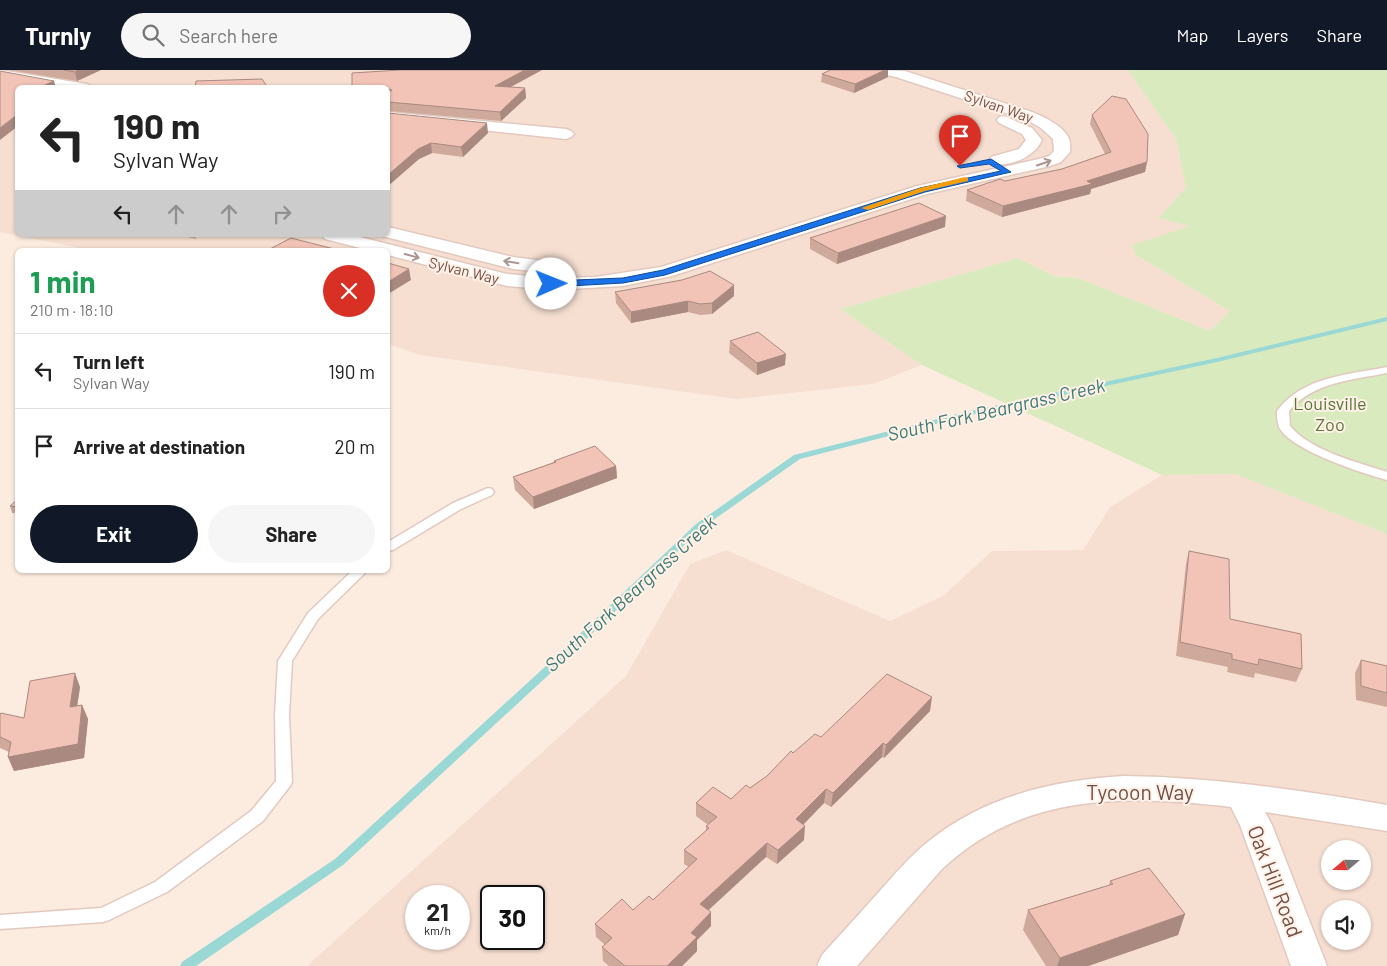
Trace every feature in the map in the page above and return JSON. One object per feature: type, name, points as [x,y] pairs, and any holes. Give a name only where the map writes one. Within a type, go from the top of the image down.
[{"type":"street","name":"Sylvan Way","points":[[866,70],[884,80],[1021,126],[1034,140],[1033,145],[1028,150],[1012,157],[915,175]]},
{"type":"street","name":"Sylvan Way","points":[[390,250],[507,280],[551,284],[623,280],[665,272],[923,190],[1008,172],[1055,159],[1062,152],[1062,140],[1050,126],[1027,115],[900,74],[882,70]]},
{"type":"street","points":[[0,74],[68,85]]},
{"type":"street","points":[[390,116],[566,134]]},
{"type":"street","points":[[991,161],[1008,172]]},
{"type":"street","name":"Sylvan Way","points":[[390,232],[513,263],[552,268],[595,268],[652,258]]},
{"type":"street","name":"Sylvan Way","points":[[339,237],[382,248]]},
{"type":"street","name":"Tycoon Way","points":[[835,966],[915,876],[942,849],[971,828],[1004,812],[1039,800],[1073,792],[1109,787],[1187,789],[1310,804],[1387,818]]},
{"type":"street","name":"Oak Hill Road","points":[[1241,796],[1256,825],[1309,966]]},
{"type":"lane","points":[[1387,370],[1320,385],[1302,392],[1290,400],[1282,411],[1285,427],[1298,440],[1318,451],[1387,476]]},
{"type":"lane","points":[[390,546],[457,506],[488,492]]},
{"type":"lane","points":[[0,922],[103,915],[162,887],[257,816],[284,782],[282,715],[285,662],[312,616],[358,573]]},
{"type":"shaded area","points":[[0,70],[1128,70],[1176,139],[1186,188],[1158,218],[1191,226],[1132,245],[1136,255],[1230,311],[1210,331],[1078,278],[1054,276],[1018,258],[840,309],[922,365],[873,384],[736,399],[420,355],[390,345],[390,248],[79,248],[25,237],[390,237],[390,85],[15,85],[15,235],[0,232]]},
{"type":"shaded area","points":[[1235,474],[1387,534],[1387,966],[307,966],[626,676],[690,564],[726,550],[890,621],[943,596],[992,551],[1083,550],[1110,507],[1162,475]]},
{"type":"green space","name":"Louisville Zoo","points":[[1128,70],[1387,70],[1387,534],[1235,474],[1162,475],[922,365],[840,309],[1018,258],[1054,276],[1078,278],[1210,331],[1230,311],[1136,255],[1132,245],[1190,226],[1158,218],[1186,188],[1176,139]]},
{"type":"building","points":[[400,70],[525,70],[495,86],[525,88],[500,112],[390,102],[390,92],[392,90],[390,90],[390,85],[352,85],[352,73]]},
{"type":"building","points":[[830,70],[885,70],[855,84],[822,74]]},
{"type":"building","points":[[0,71],[54,81],[45,85],[15,85],[15,116],[0,128]]},
{"type":"building","points":[[262,79],[266,85],[195,85],[196,81]]},
{"type":"building","points":[[1112,96],[1126,99],[1148,134],[1147,162],[1087,181],[1092,184],[1003,206],[967,190],[1000,179],[1005,181],[1062,169],[1111,152],[1092,115]]},
{"type":"building","points":[[390,113],[487,123],[461,147],[431,143],[418,149],[390,173]]},
{"type":"building","points":[[919,203],[946,216],[838,253],[810,238]]},
{"type":"building","points":[[291,238],[330,248],[272,248]]},
{"type":"building","points":[[390,264],[409,269],[390,281]]},
{"type":"building","points":[[710,271],[734,285],[712,303],[700,304],[688,301],[631,312],[615,292],[682,280]]},
{"type":"building","points":[[758,332],[786,354],[757,363],[730,341]]},
{"type":"building","points":[[595,446],[616,466],[533,497],[513,477],[556,462],[554,461]]},
{"type":"building","points":[[1189,551],[1229,559],[1230,619],[1301,634],[1302,669],[1259,659],[1258,665],[1232,659],[1232,654],[1180,642]]},
{"type":"building","points":[[1361,660],[1387,666],[1387,693],[1361,686]]},
{"type":"building","points":[[75,673],[70,707],[82,705],[78,744],[8,757],[11,742],[0,737],[0,714],[24,718],[30,681]]},
{"type":"building","points":[[887,674],[932,697],[886,745],[883,743],[833,793],[826,789],[796,819],[805,826],[778,850],[767,843],[700,904],[711,912],[691,933],[697,937],[667,966],[625,966],[602,947],[612,938],[595,924],[622,899],[633,910],[649,896],[653,900],[697,859],[684,850],[709,828],[706,826],[717,817],[696,803],[713,787],[731,799],[746,785],[750,788],[767,776],[791,751],[793,753],[815,734],[821,737]]},
{"type":"building","points":[[1149,868],[1185,914],[1060,958],[1028,910],[1113,884],[1110,881]]},
{"type":"waterway","name":"South Fork Beargrass Creek","points":[[186,966],[339,862],[551,667],[699,526],[797,457],[965,414],[1217,360],[1387,319]]},
{"type":"slow traffic","points":[[865,208],[965,179]]},
{"type":"route","points":[[551,284],[595,283],[642,278],[923,190],[1008,172],[991,161],[960,166]]}]
